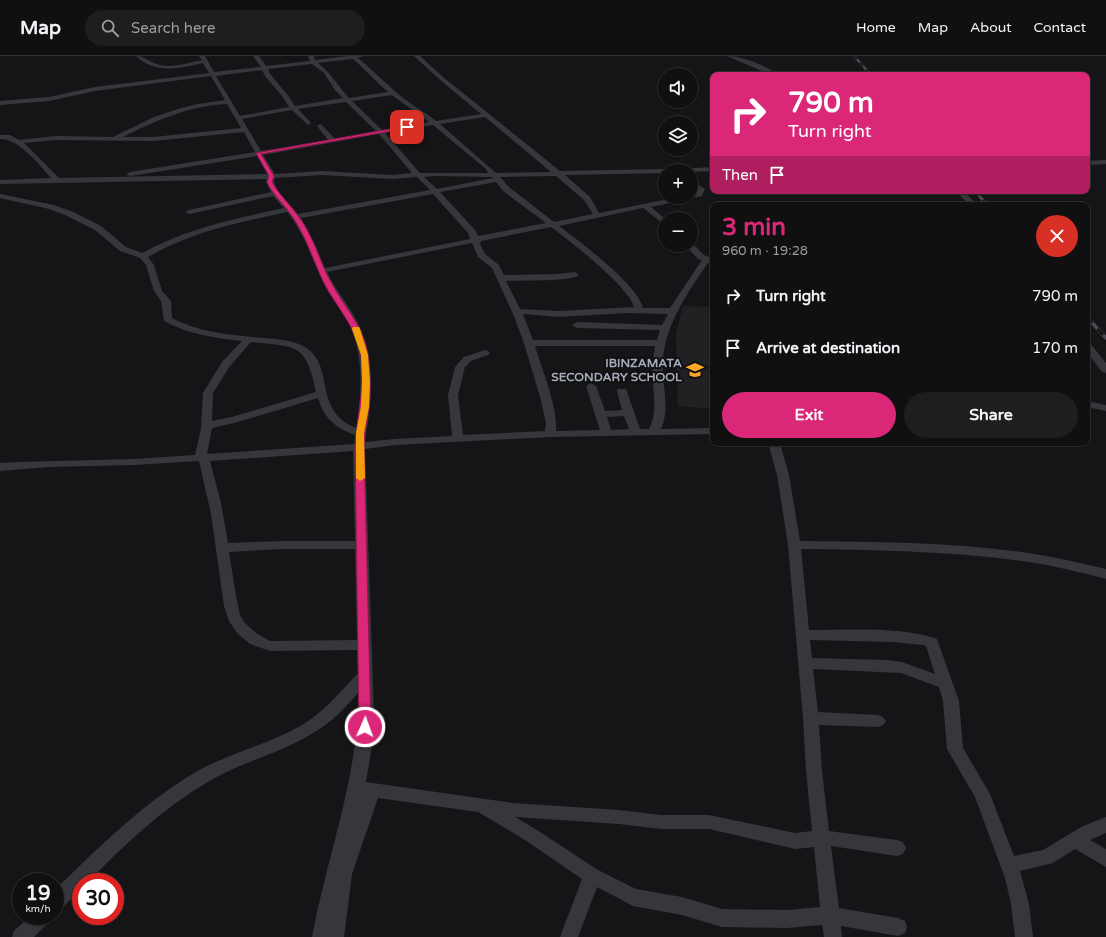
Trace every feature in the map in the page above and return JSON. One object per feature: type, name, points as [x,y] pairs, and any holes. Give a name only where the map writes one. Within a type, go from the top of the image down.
[{"type":"street","points":[[139,56],[153,65],[160,67],[181,66],[203,58],[272,176],[270,182],[276,194],[293,213],[311,244],[322,271],[355,325],[364,355],[366,381],[365,407],[359,447],[366,715],[363,751],[364,789],[361,826],[343,874],[335,937]]},
{"type":"street","points":[[256,56],[264,67],[267,75],[308,123]]},
{"type":"street","points":[[0,103],[49,99],[92,90],[212,75],[312,59],[361,56]]},
{"type":"street","points":[[417,56],[441,78],[587,199],[597,215]]},
{"type":"street","points":[[730,56],[770,72]]},
{"type":"street","points":[[354,57],[394,93],[429,118],[433,123],[488,168],[506,189],[569,237],[629,289],[637,301],[639,310]]},
{"type":"street","points":[[312,59],[326,72],[337,89],[381,132],[419,176],[435,191],[472,232],[474,238],[478,239]]},
{"type":"street","points":[[238,118],[394,93]]},
{"type":"street","points":[[111,139],[168,113],[199,104],[229,102]]},
{"type":"street","points":[[112,179],[139,172],[486,115]]},
{"type":"street","points":[[320,126],[333,141]]},
{"type":"street","points":[[18,142],[56,138],[153,139],[244,130]]},
{"type":"street","points":[[0,137],[9,137],[18,142],[50,171],[57,180]]},
{"type":"street","points":[[1090,163],[1106,162]]},
{"type":"street","points":[[698,169],[710,168]]},
{"type":"street","points":[[0,182],[112,179],[216,179],[322,173],[392,177],[434,174],[495,178],[558,174],[658,171]]},
{"type":"street","points":[[142,256],[168,242],[207,228],[435,191],[495,178]]},
{"type":"street","points":[[189,212],[276,194]]},
{"type":"street","points":[[962,194],[971,202]]},
{"type":"street","points":[[0,196],[68,212],[98,228],[123,249],[142,256],[150,265],[158,291],[166,301],[167,319],[184,328],[249,339],[284,343],[304,350],[308,353],[314,364],[325,405],[334,420],[360,433]]},
{"type":"street","points":[[322,271],[658,203]]},
{"type":"street","points":[[644,206],[658,217]]},
{"type":"street","points":[[478,239],[476,241],[478,249],[485,259],[496,267],[529,343],[549,414],[550,434]]},
{"type":"street","points":[[653,433],[659,424],[660,413],[657,365],[666,328],[672,311],[710,261],[695,252]]},
{"type":"street","points":[[500,278],[557,277],[575,275]]},
{"type":"street","points":[[516,311],[536,314],[639,310],[672,311]]},
{"type":"street","points":[[574,313],[578,344]]},
{"type":"street","points":[[576,325],[666,328]]},
{"type":"street","points":[[249,339],[226,364],[208,393],[202,458],[210,477],[230,598],[236,621],[254,638],[266,645],[276,647],[364,645]]},
{"type":"street","points":[[529,343],[662,343]]},
{"type":"street","points":[[1090,349],[1106,370]]},
{"type":"street","points":[[458,439],[453,395],[460,367],[466,360],[486,354]]},
{"type":"street","points":[[591,386],[607,434]]},
{"type":"street","points":[[622,391],[628,413],[636,433]]},
{"type":"street","points":[[206,426],[234,420],[322,394]]},
{"type":"street","points":[[1090,405],[1106,408]]},
{"type":"street","points":[[600,414],[628,413]]},
{"type":"street","points":[[0,467],[46,463],[202,458],[359,447],[388,442],[550,434],[710,431]]},
{"type":"street","points":[[775,446],[783,475],[794,545],[811,718],[814,771],[833,937]]},
{"type":"street","points":[[222,548],[283,545],[362,545]]},
{"type":"street","points":[[794,545],[917,546],[994,553],[1060,562],[1106,574]]},
{"type":"street","points":[[802,635],[872,636],[930,641],[935,649],[952,701],[955,749],[980,789],[1010,865],[1018,890],[1024,937]]},
{"type":"street","points":[[805,663],[902,668],[946,684]]},
{"type":"street","points":[[64,895],[98,860],[163,804],[198,779],[214,770],[246,758],[309,728],[330,711],[365,675]]},
{"type":"street","points":[[811,718],[878,721]]},
{"type":"street","points":[[364,789],[479,806],[545,813],[618,817],[660,822],[709,822],[794,841],[821,838],[848,840],[897,848]]},
{"type":"street","points":[[320,937],[326,905],[364,789]]},
{"type":"street","points":[[479,806],[531,835],[592,876],[632,897],[658,903],[682,906],[716,917],[787,919],[830,915],[898,927]]},
{"type":"street","points":[[1010,865],[1047,857],[1090,831],[1106,824]]},
{"type":"street","points":[[1076,840],[1106,859]]},
{"type":"street","points":[[569,937],[592,876]]},
{"type":"street","points":[[21,937],[34,925]]},
{"type":"shaded area","name":"IBINZAMATA SECONDARY SCHOOL","points":[[683,306],[710,307],[710,409],[678,406],[676,334]]},
{"type":"railway","points":[[854,56],[868,72]]},
{"type":"railway","points":[[978,194],[984,202]]},
{"type":"railway","points":[[1090,320],[1106,338]]},
{"type":"slow traffic","points":[[356,329],[364,355],[366,381],[365,407],[359,447],[360,478]]},
{"type":"place","name":"IBINZAMATA SECONDARY SCHOOL","points":[[695,370]]},
{"type":"route","points":[[365,727],[366,715],[359,447],[365,407],[366,381],[364,355],[355,325],[328,284],[311,244],[296,217],[276,194],[270,182],[272,176],[258,153],[311,145],[407,127]]}]
